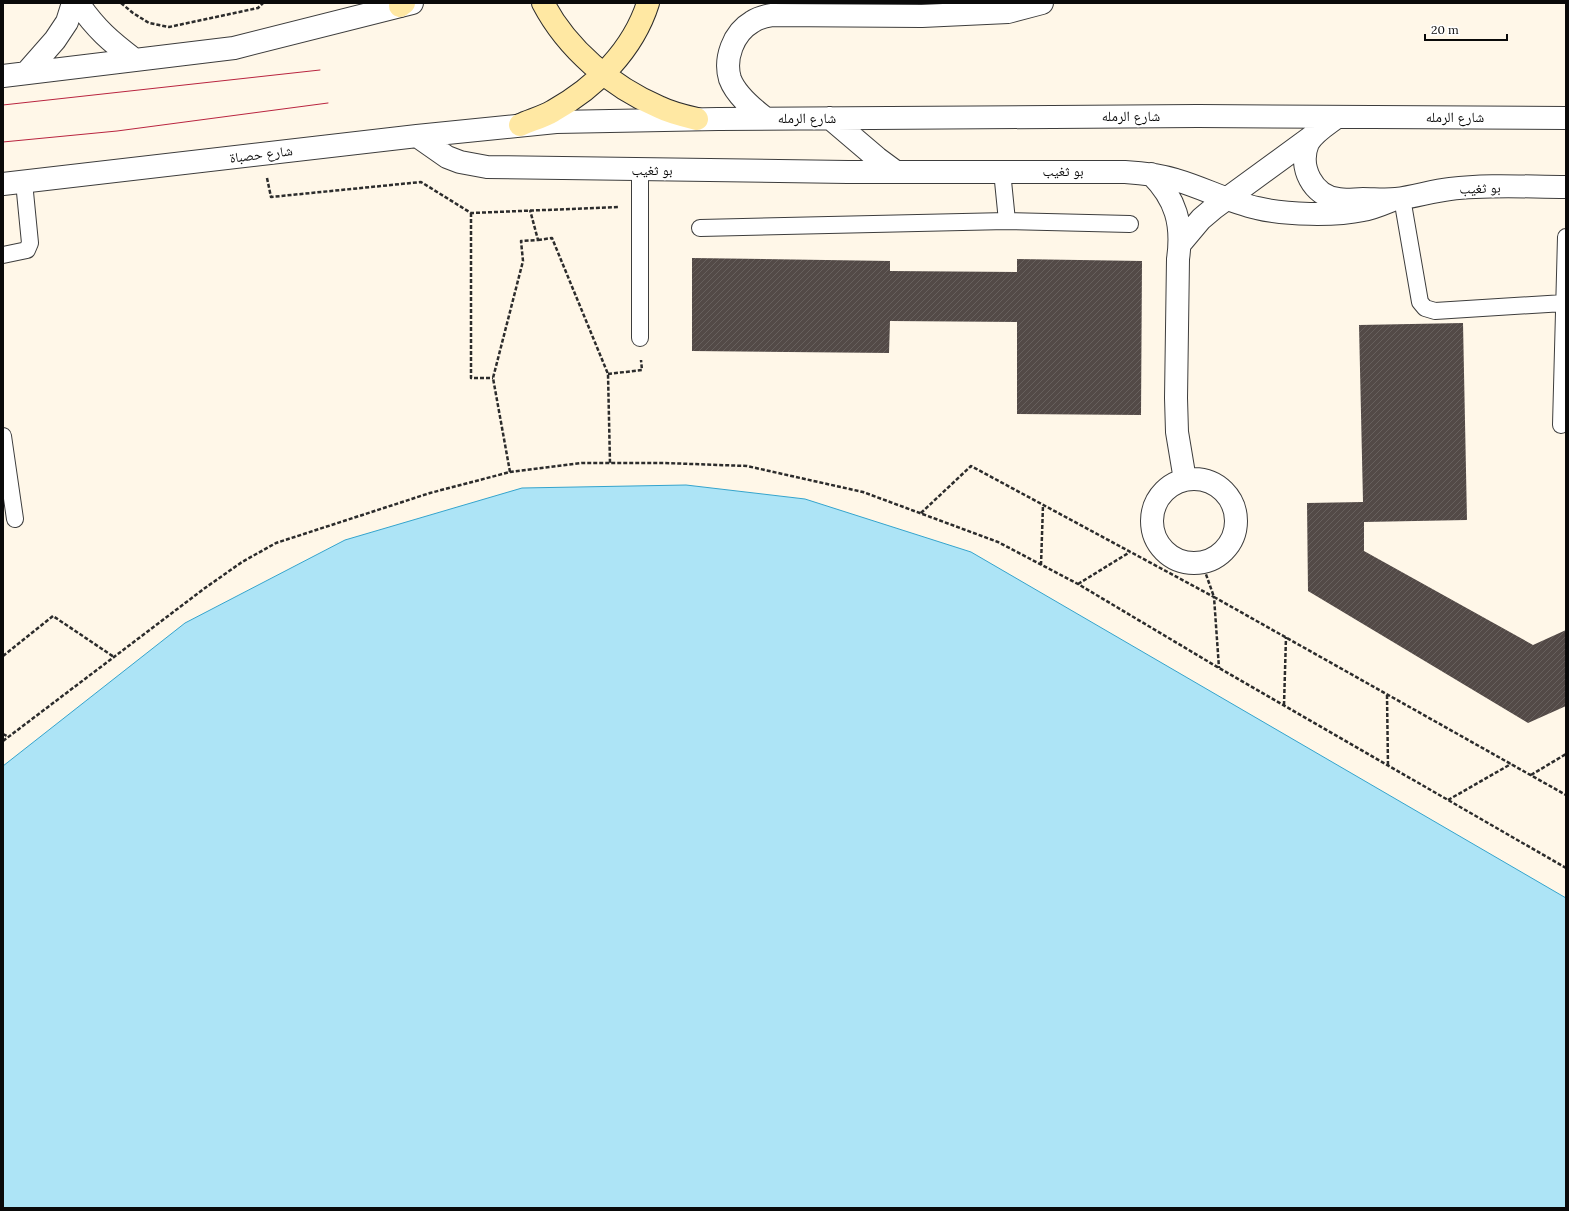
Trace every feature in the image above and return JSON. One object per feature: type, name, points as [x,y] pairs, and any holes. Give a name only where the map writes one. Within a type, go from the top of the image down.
[{"type":"main road","name":"شارع الرمله","points":[[543,3],[563,34],[583,56],[603,74],[633,94],[652,104],[673,113],[697,119]]},
{"type":"main road","points":[[520,125],[552,111],[575,97],[603,74],[634,35],[648,3]]},
{"type":"street","points":[[26,73],[55,40],[67,22],[73,3]]},
{"type":"street","points":[[78,3],[92,23],[107,38],[135,60]]},
{"type":"street","points":[[765,118],[743,99],[731,80],[729,70],[731,48],[736,38],[743,28],[761,17],[772,15],[922,16],[1008,12],[1042,3]]},
{"type":"street","points":[[3,76],[234,48],[405,4]]},
{"type":"street","name":"شارع الرمله","points":[[520,125],[556,122],[765,118],[1198,116],[1566,118]]},
{"type":"street","name":"بو ثغيب","points":[[1180,244],[1201,220],[1227,198],[1337,117]]},
{"type":"street","points":[[830,118],[896,172]]},
{"type":"street","name":"شارع حصباة","points":[[3,184],[520,125]]},
{"type":"street","name":"بو ثغيب","points":[[1314,135],[1308,143],[1305,155],[1308,175],[1314,185],[1321,192],[1329,197],[1339,200],[1398,198],[1450,189],[1476,187],[1566,187]]},
{"type":"street","name":"بو ثغيب","points":[[417,136],[447,157],[460,162],[487,167],[640,170],[1125,172],[1151,174],[1177,180],[1258,208],[1276,212],[1302,213],[1364,210],[1398,198]]},
{"type":"street","points":[[1151,174],[1163,186],[1173,204],[1177,218],[1180,244],[1178,259],[1176,398],[1177,432],[1185,480]]},
{"type":"street","points":[[1185,480],[1200,480],[1215,486],[1226,496],[1234,509],[1234,532],[1228,546],[1217,557],[1202,562],[1187,563],[1173,558],[1157,541],[1152,526],[1153,511],[1160,497],[1171,486],[1185,480]]},
{"type":"lane","points":[[640,170],[640,338]]},
{"type":"lane","points":[[1002,171],[1007,221]]},
{"type":"lane","points":[[3,255],[27,250],[30,243],[24,182]]},
{"type":"lane","points":[[1398,198],[1420,302],[1425,308],[1435,311],[1564,303]]},
{"type":"lane","points":[[700,228],[1007,221],[1130,224]]},
{"type":"lane","points":[[1560,425],[1566,237]]},
{"type":"lane","points":[[3,436],[15,519]]},
{"type":"path","points":[[121,3],[133,14],[149,23],[169,27],[258,8],[263,3]]},
{"type":"path","points":[[262,154],[271,197],[421,182],[471,213],[640,206]]},
{"type":"path","points":[[530,210],[538,240]]},
{"type":"path","points":[[471,213],[471,378],[492,378]]},
{"type":"path","points":[[510,472],[492,378],[523,261],[521,241],[552,238],[608,374],[610,463]]},
{"type":"path","points":[[608,374],[642,370],[640,338]]},
{"type":"path","points":[[3,741],[242,562],[276,543],[430,492],[510,472],[582,463],[747,466],[863,492],[998,542],[1078,584],[1219,668],[1566,868]]},
{"type":"path","points":[[921,513],[971,466],[1214,597],[1566,795]]},
{"type":"path","points":[[1042,565],[1043,505]]},
{"type":"path","points":[[1078,584],[1130,552]]},
{"type":"path","points":[[1202,562],[1214,597],[1219,668]]},
{"type":"path","points":[[3,656],[53,616],[114,657]]},
{"type":"path","points":[[1284,705],[1286,637]]},
{"type":"path","points":[[1387,694],[1388,766]]},
{"type":"path","points":[[3,734],[9,737]]},
{"type":"path","points":[[1531,775],[1566,754]]},
{"type":"path","points":[[1448,800],[1511,764]]},
{"type":"water","points":[[686,485],[805,499],[971,552],[1566,898],[1566,1208],[3,1208],[3,766],[185,623],[345,540],[522,488]]},
{"type":"building","points":[[692,258],[890,261],[890,271],[1017,272],[1017,259],[1142,261],[1141,415],[1017,414],[1017,322],[890,321],[889,353],[692,351]]},
{"type":"building","points":[[1463,323],[1467,520],[1364,522],[1364,551],[1533,645],[1566,630],[1566,706],[1528,723],[1308,591],[1307,503],[1363,502],[1359,325]]},
{"type":"tram line","points":[[3,105],[320,70]]},
{"type":"tram line","points":[[3,142],[117,131],[328,103]]}]
